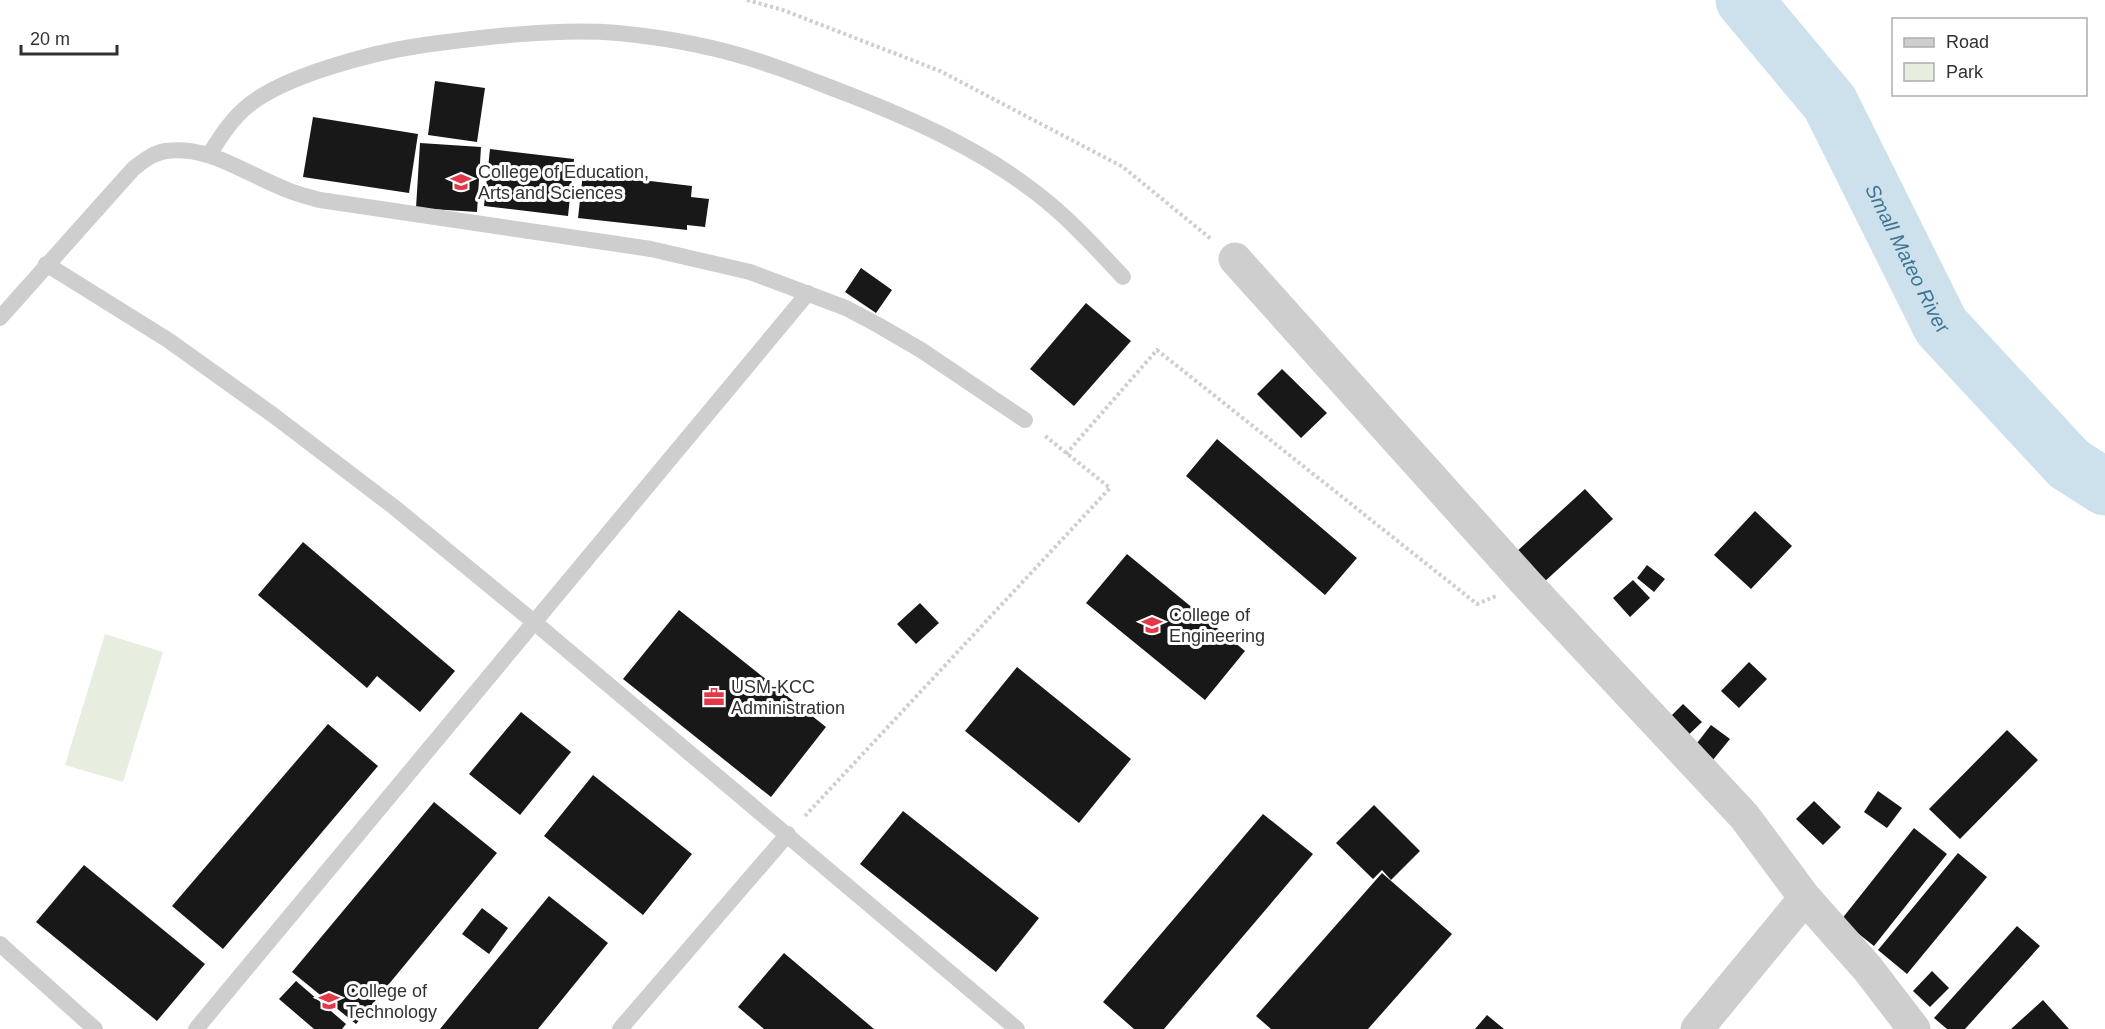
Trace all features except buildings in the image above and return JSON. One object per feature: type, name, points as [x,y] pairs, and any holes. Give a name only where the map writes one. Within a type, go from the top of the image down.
[{"type":"street","points":[[1235,259],[1527,584],[1744,816],[1806,898],[1868,969],[1914,1029]]},
{"type":"street","points":[[1697,1029],[1806,898]]},
{"type":"lane","points":[[209,155],[227,126],[244,108],[267,92],[337,65],[402,48],[546,33],[615,33],[681,41],[771,65],[927,126],[993,163],[1034,191],[1074,225],[1124,277]]},
{"type":"lane","points":[[0,318],[133,168],[149,157],[164,151],[185,150],[209,155],[285,189],[320,200],[651,249],[750,272],[846,308],[878,325],[921,350],[1025,420]]},
{"type":"lane","points":[[46,264],[168,340],[394,507],[788,834],[1017,1029]]},
{"type":"lane","points":[[196,1029],[808,293]]},
{"type":"lane","points":[[621,1029],[788,834]]},
{"type":"lane","points":[[0,944],[95,1029]]},
{"type":"path","points":[[747,0],[783,10],[940,71],[1124,167],[1235,259]]},
{"type":"path","points":[[1066,454],[1157,350],[1477,604],[1527,584]]},
{"type":"path","points":[[788,834],[1110,488],[1025,420]]},
{"type":"green space","points":[[105,634],[163,652],[123,782],[65,765]]},
{"type":"waterway","name":"Small Mateo River","points":[[1744,0],[1830,103],[1941,326],[2069,464],[2105,487]]},
{"type":"place","name":"College of Education, Arts and Sciences","points":[[461,182]]},
{"type":"place","name":"College of Engineering","points":[[1152,625]]},
{"type":"place","name":"USM-KCC Administration","points":[[714,697]]},
{"type":"place","name":"College of Technology","points":[[329,1001]]}]
